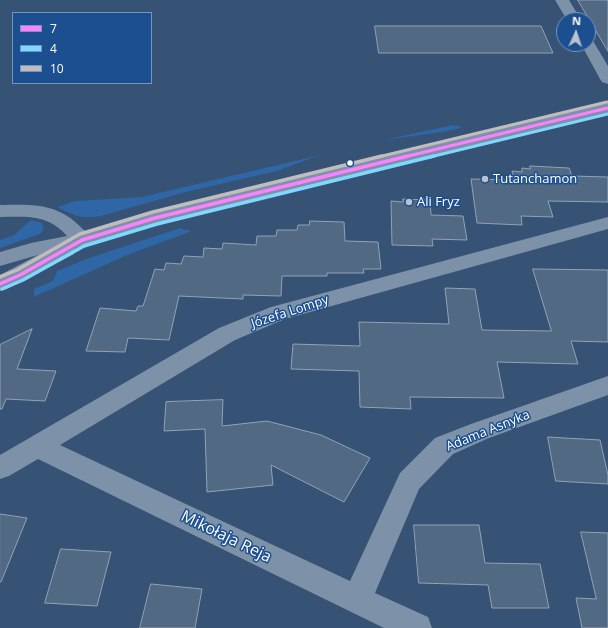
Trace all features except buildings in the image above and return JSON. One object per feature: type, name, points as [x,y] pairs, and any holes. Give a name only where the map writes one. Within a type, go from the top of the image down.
[{"type":"street","points":[[562,0],[569,12]]},
{"type":"street","points":[[592,52],[608,80]]},
{"type":"street","points":[[0,259],[31,250],[82,240],[155,218],[269,189],[608,108]]},
{"type":"street","points":[[0,211],[36,212],[52,215],[64,222],[82,240]]},
{"type":"street","name":"Józefa Lompy","points":[[0,468],[227,334],[279,313],[608,223]]},
{"type":"street","points":[[0,284],[20,275],[82,240]]},
{"type":"street","name":"Adama Asnyka","points":[[357,600],[410,481],[444,446],[480,431],[608,385]]},
{"type":"street","name":"Mikołaja Reja","points":[[36,446],[417,628]]},
{"type":"shaded area","points":[[453,125],[460,126],[461,128],[443,132],[383,140]]},
{"type":"shaded area","points":[[320,155],[277,171],[186,192],[101,216],[78,216],[57,207],[75,201],[142,197]]},
{"type":"shaded area","points":[[31,220],[42,223],[44,230],[40,234],[0,248],[0,240],[14,235]]},
{"type":"shaded area","points":[[180,228],[192,231],[127,255],[34,297],[34,289],[53,281],[57,271],[89,258]]},
{"type":"transit line","name":"10","points":[[0,277],[17,270],[80,234],[153,212],[607,102]]},
{"type":"transit line","name":"7","points":[[0,284],[20,275],[82,240],[155,218],[269,189],[608,108]]},
{"type":"transit line","name":"4","points":[[2,289],[23,280],[84,246],[157,224],[270,195],[608,114]]},
{"type":"place","name":"Tutanchamon","points":[[485,179]]},
{"type":"place","name":"Ali Fryz","points":[[409,202]]}]
